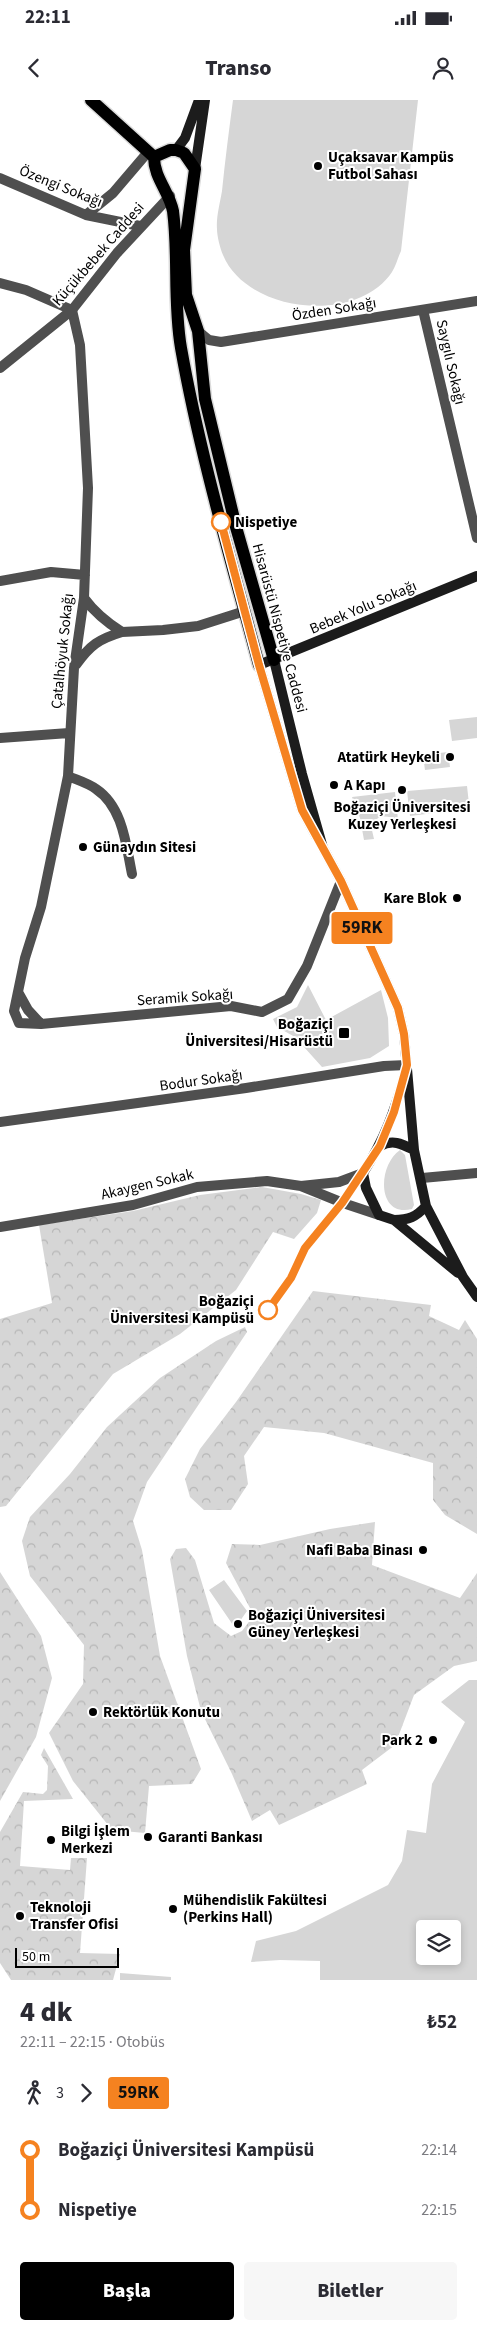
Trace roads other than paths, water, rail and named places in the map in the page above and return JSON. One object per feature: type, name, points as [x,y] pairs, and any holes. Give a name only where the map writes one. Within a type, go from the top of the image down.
[{"type":"main road","points":[[91,100],[151,155],[156,174],[170,196],[175,228],[175,289],[180,347],[206,464],[259,665],[302,810],[323,848]]},
{"type":"main road","points":[[176,150],[185,138],[199,100]]},
{"type":"main road","points":[[170,196],[183,193],[194,185],[205,100]]},
{"type":"main road","points":[[151,155],[176,150],[184,153],[195,170]]},
{"type":"main road","name":"Hisarüstü Nispetiye Caddesi","points":[[194,185],[187,217],[184,277],[186,295],[198,331],[205,399],[236,527],[274,660],[302,774],[323,848],[341,881],[398,1008],[404,1034],[414,1150],[422,1178],[426,1206],[463,1277],[477,1297]]},
{"type":"main road","name":"Bebek Yolu Sokağı","points":[[259,665],[477,576]]},
{"type":"main road","name":"Hisarüstü Nispetiye Caddesi","points":[[363,1173],[380,1146],[394,1112],[407,1065]]},
{"type":"main road","points":[[380,1146],[389,1141],[400,1143],[414,1150]]},
{"type":"main road","points":[[363,1173],[366,1188],[379,1215]]},
{"type":"main road","points":[[394,1220],[406,1220],[416,1216],[426,1206]]},
{"type":"main road","name":"Hisarüstü Nispetiye Caddesi","points":[[379,1215],[394,1220],[463,1277]]},
{"type":"street","points":[[86,215],[113,193],[151,155]]},
{"type":"street","name":"Özengi Sokağı","points":[[0,178],[86,215],[140,226]]},
{"type":"street","name":"Küçükbebek Caddesi","points":[[0,368],[72,310],[140,226],[170,196]]},
{"type":"street","points":[[0,283],[26,290],[72,310]]},
{"type":"street","name":"Özden Sokağı","points":[[198,331],[209,340],[221,342],[477,300]]},
{"type":"street","name":"Çatalhöyuk Sokağı","points":[[18,992],[25,958],[41,907],[68,776],[74,668],[84,598],[88,488],[80,345],[72,310]]},
{"type":"street","name":"Saygılı Sokağı","points":[[423,310],[477,538]]},
{"type":"street","points":[[0,581],[51,572],[85,576]]},
{"type":"street","points":[[84,598],[94,612],[122,632]]},
{"type":"street","points":[[74,668],[86,651],[101,638],[122,632],[198,626],[245,611]]},
{"type":"street","points":[[0,738],[69,733]]},
{"type":"street","points":[[68,776],[96,789],[115,809],[132,874]]},
{"type":"street","name":"Seramik Sokağı","points":[[18,992],[14,1011],[19,1023],[41,1024],[231,1006],[262,1012],[288,999],[307,966],[341,881]]},
{"type":"street","points":[[18,992],[28,1010],[41,1024]]},
{"type":"street","name":"Bodur Sokağı","points":[[0,1122],[246,1088],[384,1066],[407,1065]]},
{"type":"street","points":[[301,1186],[338,1182],[363,1173]]},
{"type":"street","points":[[422,1178],[477,1173]]},
{"type":"street","name":"Akaygen Sokak","points":[[0,1227],[133,1205],[197,1187],[266,1181],[301,1186]]},
{"type":"street","points":[[301,1186],[342,1203],[379,1215]]},
{"type":"place","name":"Uçaksavar Kampüs Futbol Sahası","points":[[318,166]]},
{"type":"place","name":"Nispetiye","points":[[221,522]]},
{"type":"place","name":"Atatürk Heykeli","points":[[450,757]]},
{"type":"place","name":"A Kapı","points":[[334,785]]},
{"type":"place","name":"Boğaziçi Üniversitesi Kuzey Yerleşkesi","points":[[402,790]]},
{"type":"place","name":"Günaydın Sitesi","points":[[83,847]]},
{"type":"place","name":"Kare Blok","points":[[457,898]]},
{"type":"place","name":"Boğaziçi Üniversitesi/Hisarüstü","points":[[344,1033]]},
{"type":"place","name":"Boğaziçi Üniversitesi Kampüsü","points":[[268,1310]]},
{"type":"place","name":"Nafi Baba Binası","points":[[423,1550]]},
{"type":"place","name":"Boğaziçi Üniversitesi Güney Yerleşkesi","points":[[238,1624]]},
{"type":"place","name":"Rektörlük Konutu","points":[[93,1712]]},
{"type":"place","name":"Park 2","points":[[433,1740]]},
{"type":"place","name":"Garanti Bankası","points":[[148,1837]]},
{"type":"place","name":"Bilgi İşlem Merkezi","points":[[51,1840]]},
{"type":"place","name":"Mühendislik Fakültesi (Perkins Hall)","points":[[173,1909]]},
{"type":"place","name":"Teknoloji Transfer Ofisi","points":[[20,1916]]}]
